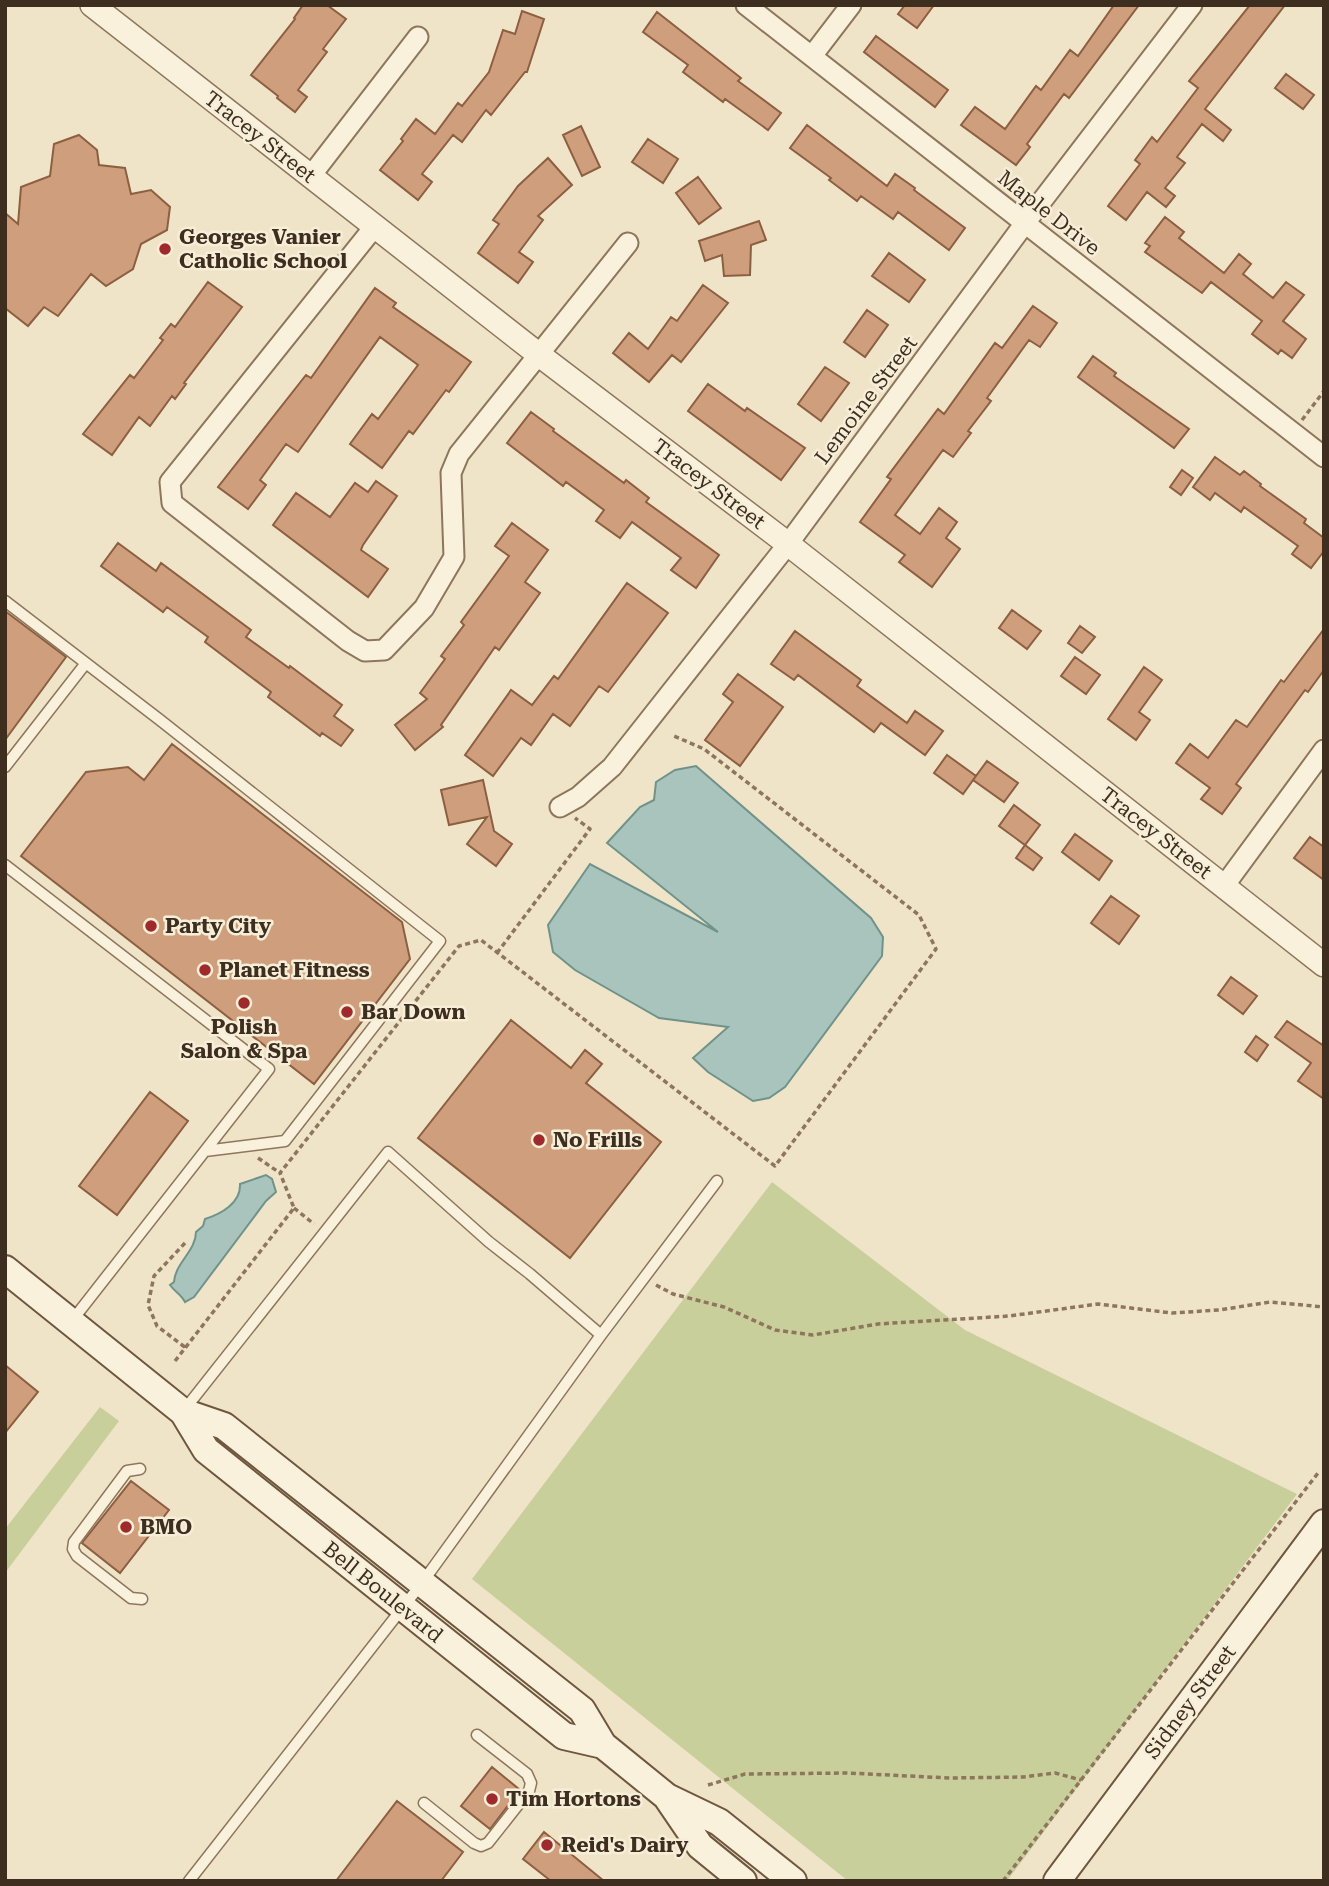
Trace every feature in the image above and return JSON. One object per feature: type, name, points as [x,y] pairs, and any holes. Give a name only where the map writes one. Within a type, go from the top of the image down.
[{"type":"main road","name":"Bell Boulevard","points":[[5,1269],[183,1412],[223,1426],[582,1710],[603,1745],[667,1797],[719,1822],[793,1881]]},
{"type":"main road","name":"Bell Boulevard","points":[[183,1412],[206,1450],[564,1736],[603,1745]]},
{"type":"main road","name":"Sidney Street","points":[[1058,1881],[1324,1523]]},
{"type":"main road","name":"Bell Boulevard","points":[[667,1797],[700,1846],[743,1881]]},
{"type":"street","name":"Tracey Street","points":[[92,5],[538,354],[788,544],[1324,965]]},
{"type":"street","name":"Maple Drive","points":[[746,5],[1324,457]]},
{"type":"street","points":[[812,56],[851,5]]},
{"type":"street","name":"Lemoine Street","points":[[560,807],[578,797],[612,767],[788,544],[1025,223],[1192,5]]},
{"type":"street","points":[[310,177],[418,37]]},
{"type":"street","points":[[375,226],[170,482],[172,503],[348,641],[365,651],[384,650],[424,608],[454,557],[451,473],[459,454],[628,243]]},
{"type":"street","points":[[1224,886],[1324,750]]},
{"type":"lane","points":[[5,601],[440,941],[285,1141],[205,1150]]},
{"type":"lane","points":[[5,767],[86,663]]},
{"type":"lane","points":[[5,865],[268,1069],[71,1322]]},
{"type":"lane","points":[[183,1412],[388,1152],[489,1242],[601,1335]]},
{"type":"lane","points":[[189,1881],[422,1583],[601,1335],[718,1181]]},
{"type":"lane","points":[[140,1469],[127,1471],[74,1542],[73,1549],[77,1556],[131,1598],[142,1599]]},
{"type":"lane","points":[[424,1804],[481,1846],[488,1843],[529,1791],[531,1783],[527,1774],[477,1735]]},
{"type":"path","points":[[1292,432],[1324,391]]},
{"type":"path","points":[[280,1173],[459,946],[481,940],[775,1166],[936,949],[919,915],[704,749],[674,736]]},
{"type":"path","points":[[497,953],[590,829],[560,807]]},
{"type":"path","points":[[247,1146],[250,1152],[280,1173],[294,1208],[324,1232]]},
{"type":"path","points":[[175,1362],[294,1208]]},
{"type":"path","points":[[185,1243],[154,1276],[148,1305],[157,1326],[186,1348]]},
{"type":"path","points":[[644,1278],[673,1294],[724,1307],[775,1330],[813,1335],[878,1324],[1009,1316],[1098,1304],[1172,1313],[1219,1310],[1269,1302],[1324,1307]]},
{"type":"path","points":[[1003,1881],[1318,1473]]},
{"type":"path","points":[[708,1785],[745,1774],[847,1773],[950,1778],[1023,1777],[1055,1773],[1081,1780]]},
{"type":"green space","points":[[772,1182],[965,1330],[1297,1494],[1007,1881],[848,1881],[472,1579]]},
{"type":"green space","points":[[100,1407],[119,1421],[5,1573],[5,1529]]},
{"type":"water","points":[[696,766],[871,918],[883,937],[882,956],[785,1087],[769,1098],[753,1101],[708,1072],[693,1058],[728,1027],[659,1018],[575,970],[553,952],[548,925],[590,864],[718,932],[607,843],[640,807],[654,800],[656,782],[675,770]]},
{"type":"water","points":[[266,1175],[272,1179],[276,1192],[266,1201],[194,1297],[185,1302],[170,1285],[193,1245],[196,1232],[203,1226],[205,1219],[223,1211],[234,1202],[240,1184]]},
{"type":"building","points":[[303,5],[327,5],[346,19],[323,49],[327,52],[298,90],[307,97],[295,112],[251,75]]},
{"type":"building","points":[[905,5],[934,5],[917,28],[898,14]]},
{"type":"building","points":[[1114,5],[1139,5],[1069,98],[1064,94],[1027,144],[1030,147],[1016,165],[961,125],[975,107],[1005,129],[1036,86],[1041,90],[1070,50],[1078,56]]},
{"type":"building","points":[[1250,5],[1285,5],[1205,109],[1231,130],[1223,141],[1202,124],[1177,157],[1185,163],[1165,188],[1175,196],[1166,207],[1147,192],[1126,220],[1108,206],[1140,164],[1135,160],[1152,137],[1157,142],[1198,88],[1189,81]]},
{"type":"building","points":[[522,11],[544,19],[527,72],[491,115],[486,110],[462,142],[453,135],[422,174],[432,182],[418,200],[380,170],[416,119],[435,134],[458,103],[462,106],[489,72],[503,30],[515,34]]},
{"type":"building","points":[[657,12],[741,78],[738,81],[781,113],[768,130],[725,99],[723,102],[683,72],[688,65],[643,32]]},
{"type":"building","points":[[876,36],[948,90],[935,107],[864,52]]},
{"type":"building","points":[[1286,74],[1314,95],[1303,109],[1275,88]]},
{"type":"building","points":[[807,125],[887,186],[895,174],[965,228],[949,250],[898,212],[893,219],[861,196],[857,201],[790,148]]},
{"type":"building","points":[[581,126],[600,167],[582,176],[563,135]]},
{"type":"building","points":[[79,135],[97,150],[99,165],[125,168],[131,194],[151,190],[170,207],[167,230],[141,244],[133,269],[106,286],[91,274],[58,316],[44,307],[28,326],[5,308],[5,213],[18,224],[21,187],[50,176],[54,144]]},
{"type":"building","points":[[648,139],[678,159],[663,183],[632,162]]},
{"type":"building","points":[[548,158],[572,185],[538,216],[543,220],[519,252],[533,262],[518,283],[478,253],[499,224],[493,220],[518,186]]},
{"type":"building","points":[[698,177],[721,208],[699,224],[676,193]]},
{"type":"building","points":[[1165,217],[1184,232],[1179,238],[1224,273],[1239,254],[1251,264],[1243,274],[1273,298],[1286,282],[1304,295],[1283,321],[1306,339],[1292,358],[1281,350],[1278,354],[1252,334],[1262,321],[1211,282],[1202,293],[1145,252],[1150,246],[1145,243]]},
{"type":"building","points":[[759,221],[766,240],[751,245],[750,275],[724,276],[722,255],[705,261],[699,241]]},
{"type":"building","points":[[889,253],[925,280],[909,302],[872,276]]},
{"type":"building","points":[[208,282],[242,307],[184,383],[186,384],[175,399],[172,396],[150,426],[139,417],[112,455],[83,434],[130,375],[134,378],[163,340],[160,338],[171,324],[175,327]]},
{"type":"building","points":[[703,285],[728,303],[681,362],[672,355],[649,382],[613,353],[629,333],[648,349],[671,317],[677,321]]},
{"type":"building","points":[[375,288],[396,303],[393,307],[471,362],[413,434],[409,431],[382,468],[350,444],[372,414],[378,419],[418,365],[380,337],[298,452],[286,444],[260,480],[266,485],[248,509],[218,487],[306,375],[311,378]]},
{"type":"building","points":[[1033,306],[1057,323],[1040,347],[1029,340],[987,398],[991,401],[968,431],[971,433],[953,457],[943,450],[895,515],[920,534],[939,508],[957,522],[946,538],[960,549],[932,587],[899,562],[905,555],[860,522],[891,479],[887,477],[938,409],[944,414],[995,343],[1002,348]]},
{"type":"building","points":[[867,310],[888,325],[865,357],[844,342]]},
{"type":"building","points":[[1093,356],[1116,373],[1114,376],[1189,429],[1174,448],[1078,377]]},
{"type":"building","points":[[825,367],[849,383],[821,421],[798,404]]},
{"type":"building","points":[[708,384],[745,411],[747,408],[805,448],[781,480],[688,411]]},
{"type":"building","points":[[531,412],[624,483],[626,480],[649,498],[646,502],[719,555],[696,588],[671,570],[681,558],[632,522],[620,538],[596,521],[604,510],[566,482],[563,486],[507,443]]},
{"type":"building","points":[[1215,457],[1240,475],[1244,471],[1306,519],[1304,523],[1324,538],[1324,551],[1311,568],[1292,554],[1298,546],[1244,507],[1241,512],[1215,493],[1210,500],[1193,487]]},
{"type":"building","points":[[1182,470],[1193,478],[1181,495],[1170,487]]},
{"type":"building","points":[[376,481],[397,496],[361,550],[388,569],[368,597],[273,525],[296,493],[330,517],[355,483],[368,492]]},
{"type":"building","points":[[512,523],[548,550],[525,582],[540,593],[499,650],[495,647],[441,725],[443,727],[415,750],[395,725],[427,699],[420,693],[445,659],[441,656],[464,625],[461,622],[509,556],[495,546]]},
{"type":"building","points":[[118,543],[156,571],[161,563],[251,630],[246,637],[342,705],[334,716],[353,730],[341,746],[322,733],[320,736],[268,697],[271,692],[205,642],[208,637],[167,607],[163,612],[101,566]]},
{"type":"building","points":[[627,583],[668,613],[608,692],[599,686],[570,726],[553,714],[531,745],[521,738],[493,776],[465,755],[511,690],[532,705],[554,676],[558,679]]},
{"type":"building","points":[[1012,610],[1041,631],[1027,649],[999,628]]},
{"type":"building","points":[[5,611],[66,657],[5,740]]},
{"type":"building","points":[[1080,626],[1095,637],[1082,653],[1068,643]]},
{"type":"building","points":[[1324,629],[1324,670],[1308,692],[1305,690],[1236,784],[1241,788],[1222,814],[1201,799],[1210,788],[1176,763],[1190,744],[1208,758],[1236,720],[1247,727],[1281,680],[1284,682]]},
{"type":"building","points":[[795,631],[861,680],[857,686],[907,723],[915,711],[943,731],[925,755],[881,723],[874,732],[798,675],[794,680],[771,664]]},
{"type":"building","points":[[1075,657],[1100,675],[1086,694],[1061,676]]},
{"type":"building","points":[[1144,667],[1162,680],[1139,712],[1150,720],[1136,740],[1108,719]]},
{"type":"building","points":[[738,674],[783,707],[740,766],[705,740],[733,702],[723,694]]},
{"type":"building","points":[[172,744],[402,922],[410,959],[314,1084],[21,856],[86,772],[128,767],[144,780]]},
{"type":"building","points":[[947,755],[976,776],[963,794],[934,773]]},
{"type":"building","points":[[987,761],[1018,783],[1004,802],[973,780]]},
{"type":"building","points":[[483,780],[494,831],[512,844],[496,866],[467,844],[487,817],[449,825],[441,790]]},
{"type":"building","points":[[1014,805],[1040,825],[1025,845],[999,826]]},
{"type":"building","points":[[1075,834],[1112,861],[1099,880],[1062,852]]},
{"type":"building","points":[[1310,837],[1324,847],[1324,880],[1294,858]]},
{"type":"building","points":[[1025,845],[1042,858],[1033,870],[1016,858]]},
{"type":"building","points":[[1111,896],[1139,916],[1119,944],[1091,923]]},
{"type":"building","points":[[1231,977],[1257,996],[1243,1014],[1218,995]]},
{"type":"building","name":"No Frills","points":[[511,1020],[571,1068],[585,1050],[602,1064],[586,1083],[661,1142],[570,1258],[418,1138]]},
{"type":"building","points":[[1287,1021],[1324,1046],[1324,1099],[1298,1081],[1311,1063],[1275,1037]]},
{"type":"building","points":[[1256,1036],[1268,1045],[1257,1061],[1245,1052]]},
{"type":"building","points":[[150,1092],[188,1121],[117,1215],[79,1186]]},
{"type":"building","points":[[5,1365],[38,1392],[5,1433]]},
{"type":"building","name":"BMO","points":[[131,1481],[169,1510],[120,1573],[82,1543]]},
{"type":"building","name":"Tim Hortons","points":[[492,1767],[520,1790],[490,1829],[461,1806]]},
{"type":"building","points":[[397,1801],[463,1852],[441,1881],[336,1881]]},
{"type":"building","name":"Reid's Dairy","points":[[544,1832],[604,1881],[551,1881],[523,1859]]},
{"type":"place","name":"Georges Vanier Catholic School","points":[[165,249]]},
{"type":"place","name":"Party City","points":[[151,926]]},
{"type":"place","name":"Planet Fitness","points":[[205,970]]},
{"type":"place","name":"Polish Salon & Spa","points":[[244,1003]]},
{"type":"place","name":"Bar Down","points":[[347,1012]]},
{"type":"place","name":"No Frills","points":[[539,1140]]},
{"type":"place","name":"BMO","points":[[126,1527]]},
{"type":"place","name":"Tim Hortons","points":[[492,1799]]},
{"type":"place","name":"Reid's Dairy","points":[[547,1845]]}]
